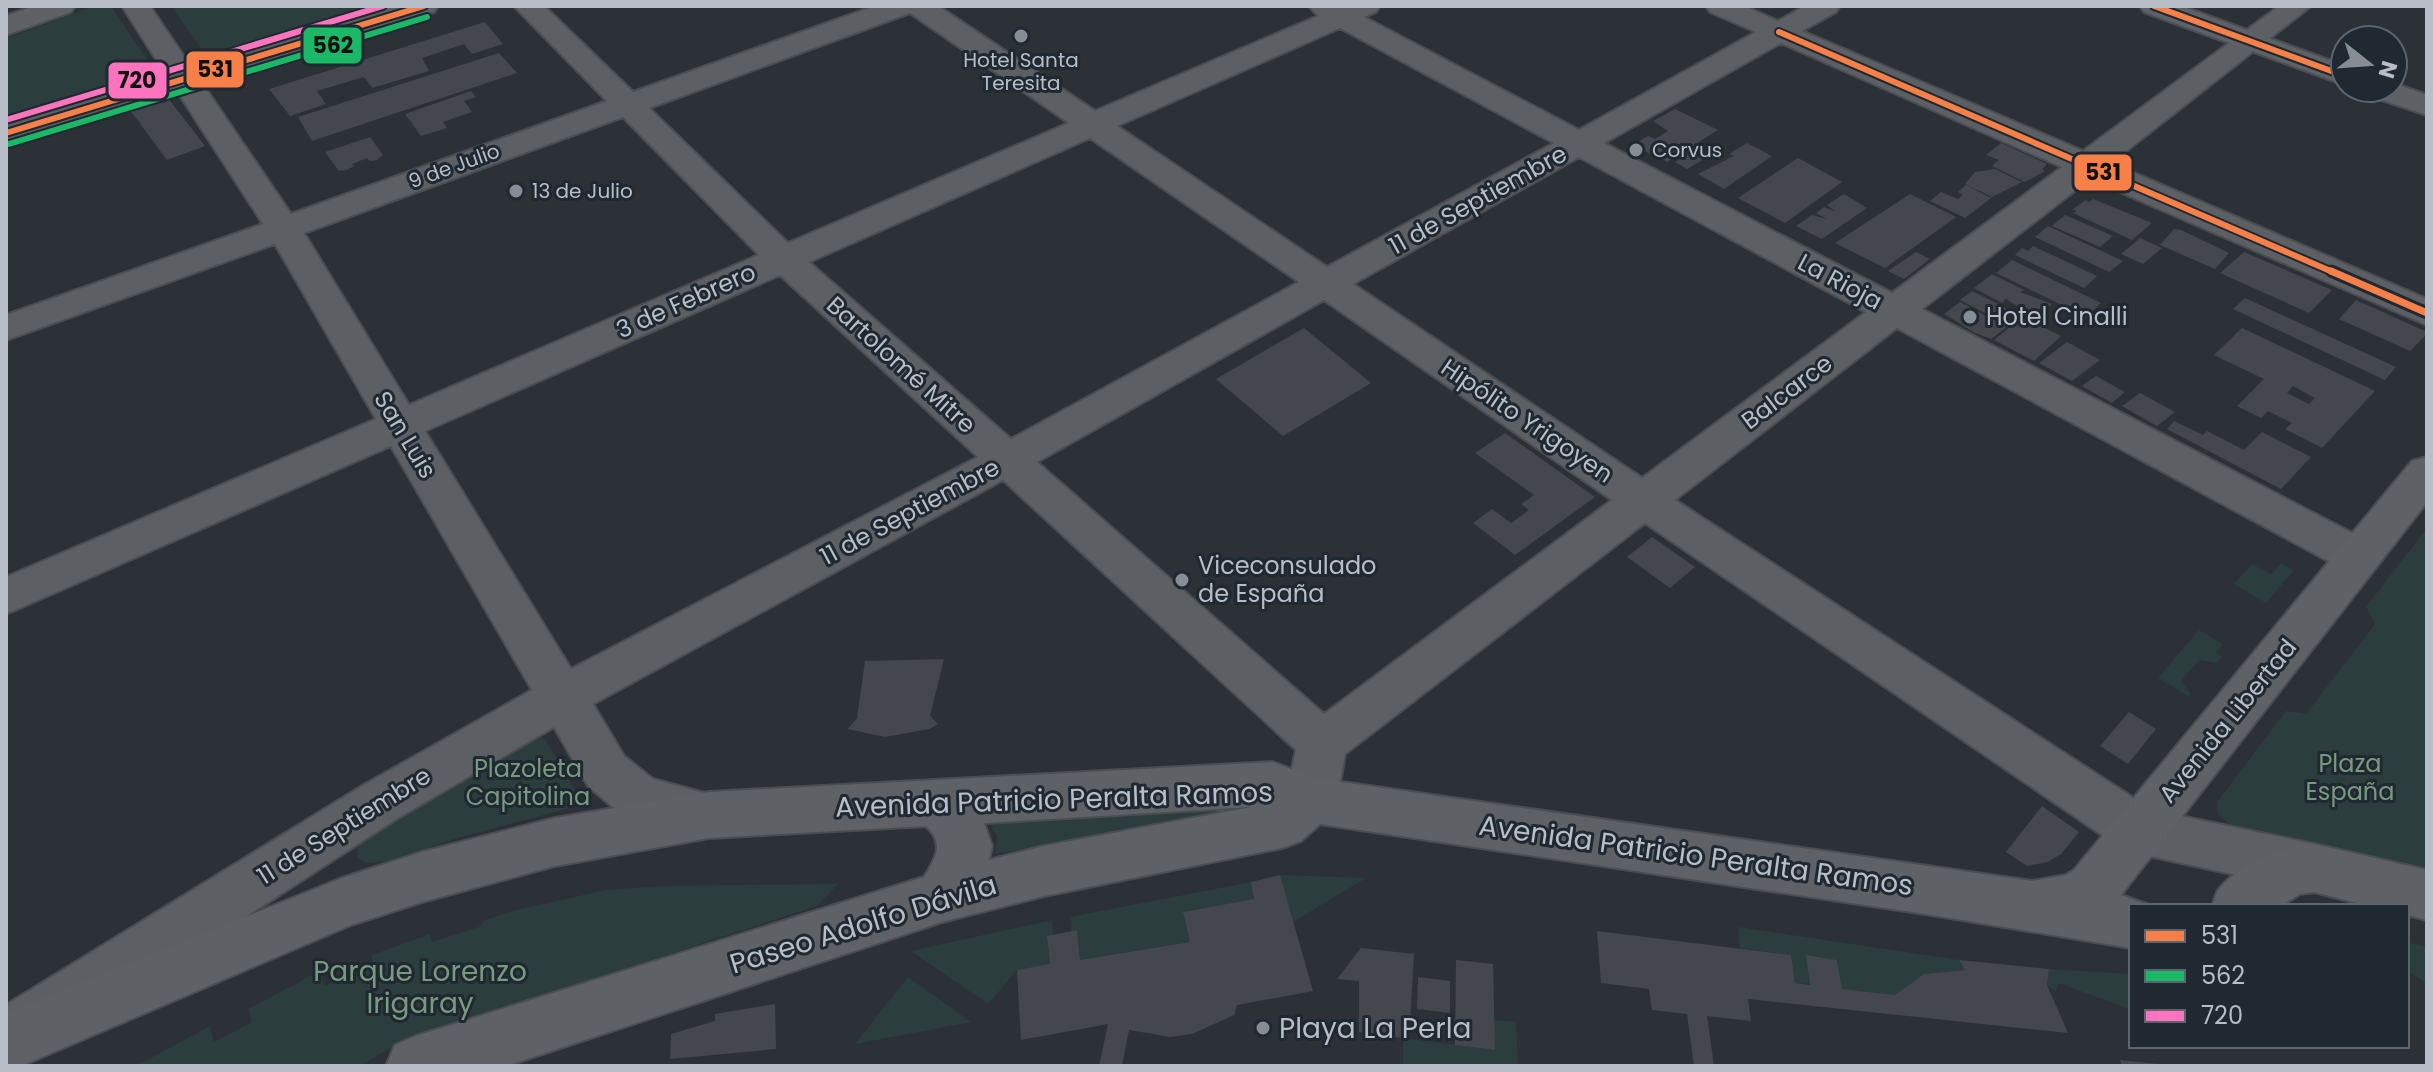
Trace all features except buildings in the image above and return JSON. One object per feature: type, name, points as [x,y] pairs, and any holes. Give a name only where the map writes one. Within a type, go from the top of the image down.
[{"type":"main road","points":[[6,26],[61,6]]},
{"type":"main road","points":[[2154,6],[2329,70]]},
{"type":"main road","name":"Avenida Libertad","points":[[1993,899],[2048,903],[2074,900],[2093,888],[2427,472]]},
{"type":"main road","name":"Avenida Patricio Peralta Ramos","points":[[6,1041],[342,903],[408,881],[555,842],[709,815],[934,801],[1273,784],[1311,800],[1993,899],[2129,922]]},
{"type":"main road","name":"Paseo Adolfo Dávila","points":[[416,1066],[942,897],[1044,871],[1282,825],[1311,800]]},
{"type":"main road","points":[[934,801],[960,824],[966,838],[966,854],[942,897]]},
{"type":"main road","points":[[2242,904],[2291,870],[2314,868],[2427,895]]},
{"type":"street","name":"San Luis","points":[[136,6],[177,69],[187,78],[283,228],[606,771],[639,798],[709,815]]},
{"type":"street","points":[[6,133],[424,6]]},
{"type":"street","name":"Bartolomé Mitre","points":[[528,6],[783,258],[1322,743]]},
{"type":"street","name":"9 de Julio","points":[[6,328],[902,6]]},
{"type":"street","name":"Hipólito Yrigoyen","points":[[919,6],[1643,500],[2140,831]]},
{"type":"street","points":[[1720,6],[2427,313]]},
{"type":"street","name":"11 de Septiembre","points":[[6,1041],[380,802],[561,698],[1007,460],[1826,6]]},
{"type":"street","name":"Balcarce","points":[[1322,743],[2297,6]]},
{"type":"street","name":"3 de Febrero","points":[[6,596],[1092,125],[1343,10]]},
{"type":"street","name":"La Rioja","points":[[1343,10],[1580,144],[2359,557]]},
{"type":"street","points":[[1311,800],[1322,743]]},
{"type":"street","points":[[2140,831],[2314,868]]},
{"type":"green space","points":[[93,6],[111,6],[159,77],[6,124],[6,39]]},
{"type":"green space","points":[[171,6],[372,6],[207,56]]},
{"type":"green space","name":"Plaza España","points":[[2427,528],[2427,878],[2233,828],[2218,814],[2217,802],[2286,711],[2306,714],[2375,624],[2366,607]]},
{"type":"green space","points":[[2281,563],[2294,570],[2266,603],[2234,584],[2252,564],[2271,574]]},
{"type":"green space","points":[[2199,630],[2223,644],[2216,653],[2222,657],[2217,663],[2199,660],[2181,681],[2191,694],[2189,697],[2158,678]]},
{"type":"green space","name":"Plazoleta Capitolina","points":[[538,736],[545,739],[577,793],[570,808],[454,839],[388,861],[369,863],[357,858],[358,846],[368,834]]},
{"type":"green space","points":[[1276,804],[995,854],[997,836],[988,822]]},
{"type":"green space","points":[[1280,875],[1366,878],[1293,922]]},
{"type":"green space","points":[[1251,882],[1254,899],[1183,912],[1190,942],[1080,960],[1077,931],[1071,932],[1070,917]]},
{"type":"green space","name":"Parque Lorenzo Irigaray","points":[[838,884],[817,906],[423,1034],[397,1044],[360,1066],[136,1066],[210,1026],[214,1042],[252,1022],[248,1009],[320,971],[325,986],[372,965],[372,955],[430,934],[432,942],[479,927],[483,921],[512,911],[606,890],[660,886]]},
{"type":"green space","points":[[1052,920],[1053,934],[1047,936],[1050,965],[1017,970],[988,1004],[911,951]]},
{"type":"green space","points":[[1738,927],[1959,960],[1965,970],[1924,974],[1895,995],[1842,989],[1837,960],[1807,955],[1810,984],[1795,983],[1790,955],[1740,948]]},
{"type":"green space","points":[[2409,942],[2427,947],[2427,984],[2409,971]]},
{"type":"green space","points":[[2049,969],[2129,974],[2129,1009],[2059,983],[2056,992],[2047,985]]},
{"type":"green space","points":[[908,977],[971,1022],[855,1044]]},
{"type":"green space","points":[[1494,1020],[1516,1022],[1518,1066],[1403,1066],[1403,1038],[1494,1050]]},
{"type":"transit line","name":"720","points":[[6,120],[383,6]]},
{"type":"transit line","name":"531","points":[[6,133],[424,6]]},
{"type":"transit line","name":"531","points":[[2154,6],[2329,70]]},
{"type":"transit line","name":"562","points":[[9,144],[427,17]]},
{"type":"transit line","name":"531","points":[[1779,32],[2427,313]]},
{"type":"place","name":"Hotel Santa Teresita","points":[[1021,36]]},
{"type":"place","name":"Corvus","points":[[1636,150]]},
{"type":"place","name":"13 de Julio","points":[[516,191]]},
{"type":"place","name":"Hotel Cinalli","points":[[1970,317]]},
{"type":"place","name":"Viceconsulado de España","points":[[1182,580]]},
{"type":"place","name":"Playa La Perla","points":[[1263,1028]]}]
